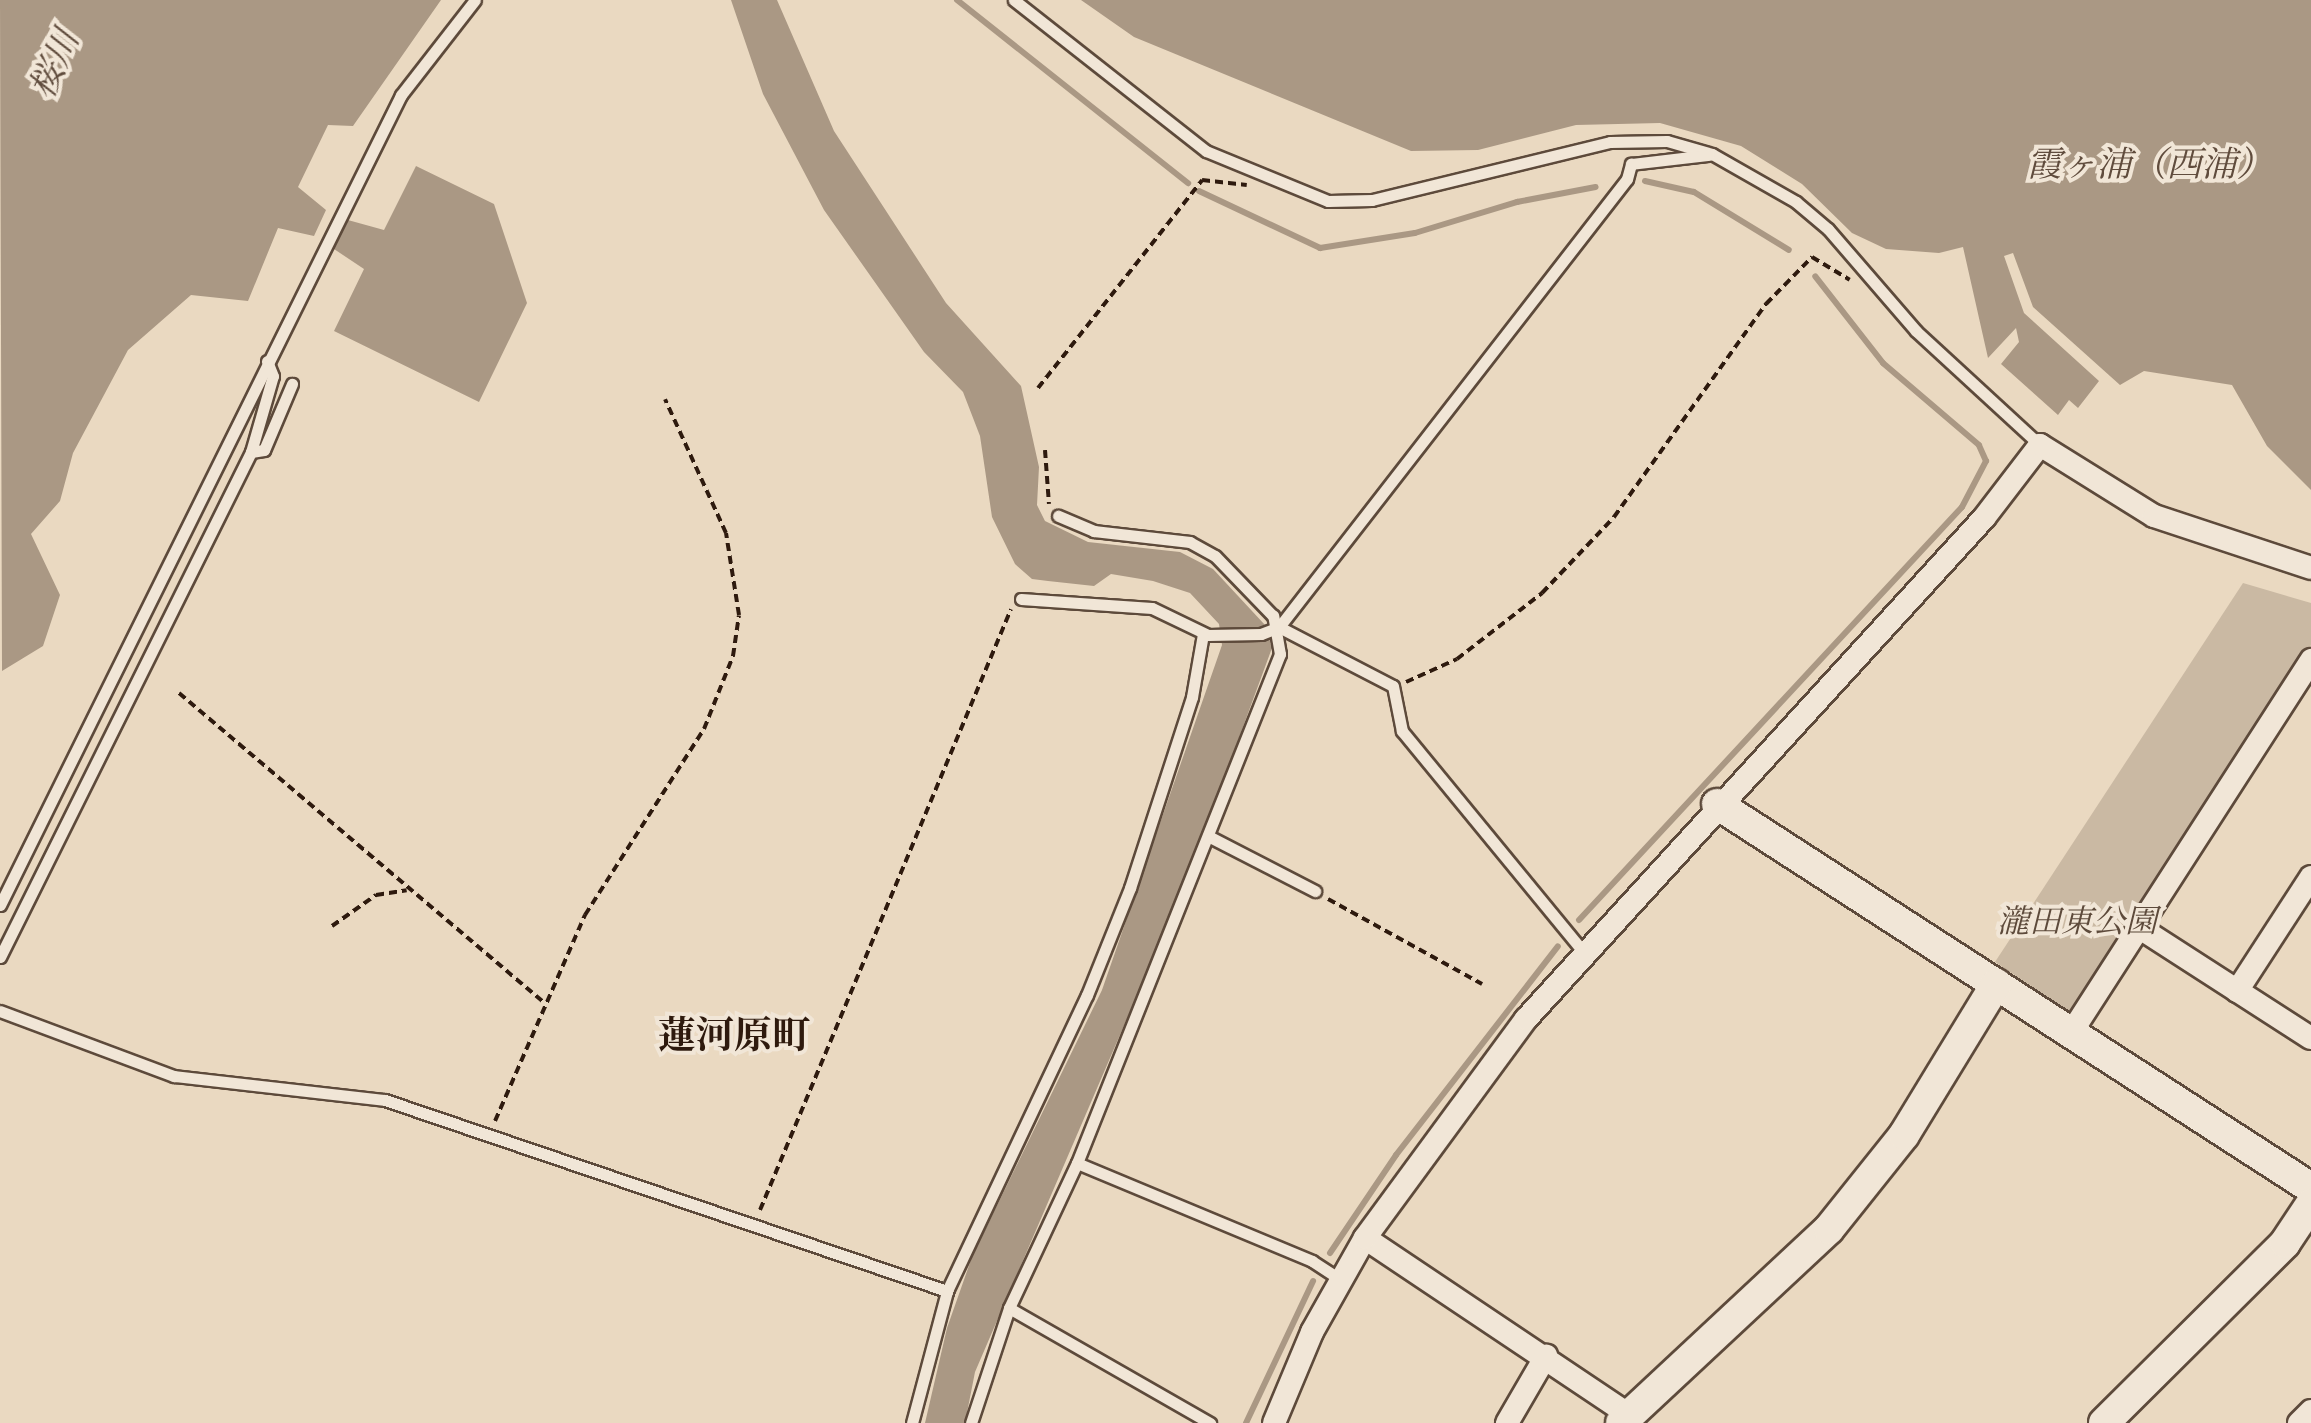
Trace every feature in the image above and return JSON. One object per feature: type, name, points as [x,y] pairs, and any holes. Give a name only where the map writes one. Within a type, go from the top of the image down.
[{"type":"street","points":[[1274,1423],[1365,1238],[1583,951],[1984,518],[2040,445],[2154,516],[2311,568]]},
{"type":"street","points":[[2071,1033],[2311,660]]},
{"type":"street","points":[[1717,804],[2311,1188]]},
{"type":"street","points":[[2237,990],[2307,891]]},
{"type":"street","points":[[2140,928],[2311,1038]]},
{"type":"street","points":[[1365,1238],[1546,1356],[1625,1419],[1829,1229],[1904,1135],[1996,984]]},
{"type":"street","points":[[2104,1423],[2285,1242],[2311,1204]]},
{"type":"street","points":[[1506,1423],[1546,1356]]},
{"type":"street","points":[[2299,1423],[2311,1411]]},
{"type":"lane","points":[[0,905],[401,94],[474,0]]},
{"type":"lane","points":[[1014,0],[1206,151],[1287,185],[1351,204],[1610,142],[1667,141],[1712,154],[1796,202],[1882,294],[2040,445]]},
{"type":"lane","points":[[1021,599],[1152,608],[1202,634],[1261,634],[1279,627],[1627,179],[1631,164],[1712,154]]},
{"type":"lane","points":[[0,957],[251,452],[273,376],[267,360]]},
{"type":"lane","points":[[251,452],[264,450],[292,384]]},
{"type":"lane","points":[[1058,516],[1094,532],[1190,542],[1244,584],[1279,627],[1393,686],[1402,731],[1583,951]]},
{"type":"lane","points":[[971,1423],[1010,1308],[1078,1163],[1212,838],[1280,654],[1279,627]]},
{"type":"lane","points":[[912,1423],[947,1292],[1087,995],[1130,888],[1192,697],[1202,634]]},
{"type":"lane","points":[[1212,838],[1315,891]]},
{"type":"lane","points":[[0,1011],[174,1076],[371,1098],[490,1134],[947,1292]]},
{"type":"lane","points":[[1078,1163],[1312,1261],[1341,1280]]},
{"type":"lane","points":[[1010,1308],[1210,1423]]},
{"type":"path","points":[[1038,388],[1202,180],[1287,185]]},
{"type":"path","points":[[1393,686],[1457,658],[1542,592],[1614,517],[1766,304],[1812,257],[1882,294]]},
{"type":"path","points":[[490,1134],[544,1003],[608,875],[704,729],[733,656],[738,615],[726,533],[665,399]]},
{"type":"path","points":[[1045,450],[1047,501],[1058,516]]},
{"type":"path","points":[[754,1223],[995,638],[1021,599]]},
{"type":"path","points":[[179,693],[544,1003]]},
{"type":"path","points":[[332,926],[376,895],[408,890]]},
{"type":"path","points":[[1315,891],[1482,984]]},
{"type":"green space","name":"瀧田東公園","points":[[2243,583],[2311,603],[2311,645],[2073,1014],[1995,962]]},
{"type":"water","name":"桜川","points":[[0,0],[441,0],[353,126],[328,125],[298,187],[326,210],[314,236],[278,228],[248,301],[191,295],[128,350],[73,453],[60,501],[31,534],[60,595],[43,646],[2,671]]},
{"type":"water","points":[[731,0],[777,0],[834,131],[946,303],[1021,386],[1039,467],[1037,505],[1045,521],[1088,542],[1180,552],[1213,569],[1265,625],[1272,648],[1187,879],[975,1372],[965,1423],[925,1423],[947,1328],[972,1257],[1102,990],[1222,645],[1219,624],[1190,593],[1153,581],[1111,574],[1094,586],[1048,581],[1032,579],[1015,564],[992,517],[980,436],[963,392],[924,352],[824,210],[763,94]]},
{"type":"water","name":"霞ヶ浦（西浦）","points":[[1081,0],[2311,0],[2311,490],[2267,446],[2232,385],[2144,371],[2120,385],[2033,307],[2013,253],[2004,256],[2024,313],[2099,381],[2078,408],[2069,400],[2058,415],[2001,364],[2019,342],[2016,328],[1988,358],[1963,247],[1939,253],[1886,249],[1852,233],[1802,184],[1741,146],[1660,123],[1576,125],[1478,150],[1411,151],[1134,37]]},
{"type":"water","points":[[416,166],[494,204],[527,303],[479,402],[334,331],[364,269],[325,243],[337,217],[384,230]]},
{"type":"waterway","points":[[957,0],[1188,183]]},
{"type":"waterway","points":[[1645,181],[1694,192],[1789,250]]},
{"type":"waterway","points":[[1199,191],[1320,248],[1415,233],[1517,202],[1596,187]]},
{"type":"waterway","points":[[1579,920],[1962,507],[1986,461],[1979,445],[1883,363],[1815,276]]},
{"type":"waterway","points":[[1330,1253],[1396,1155],[1558,946]]},
{"type":"waterway","points":[[1246,1423],[1313,1281]]},
{"type":"district","name":"蓮河原町","points":[[734,1035]]}]
